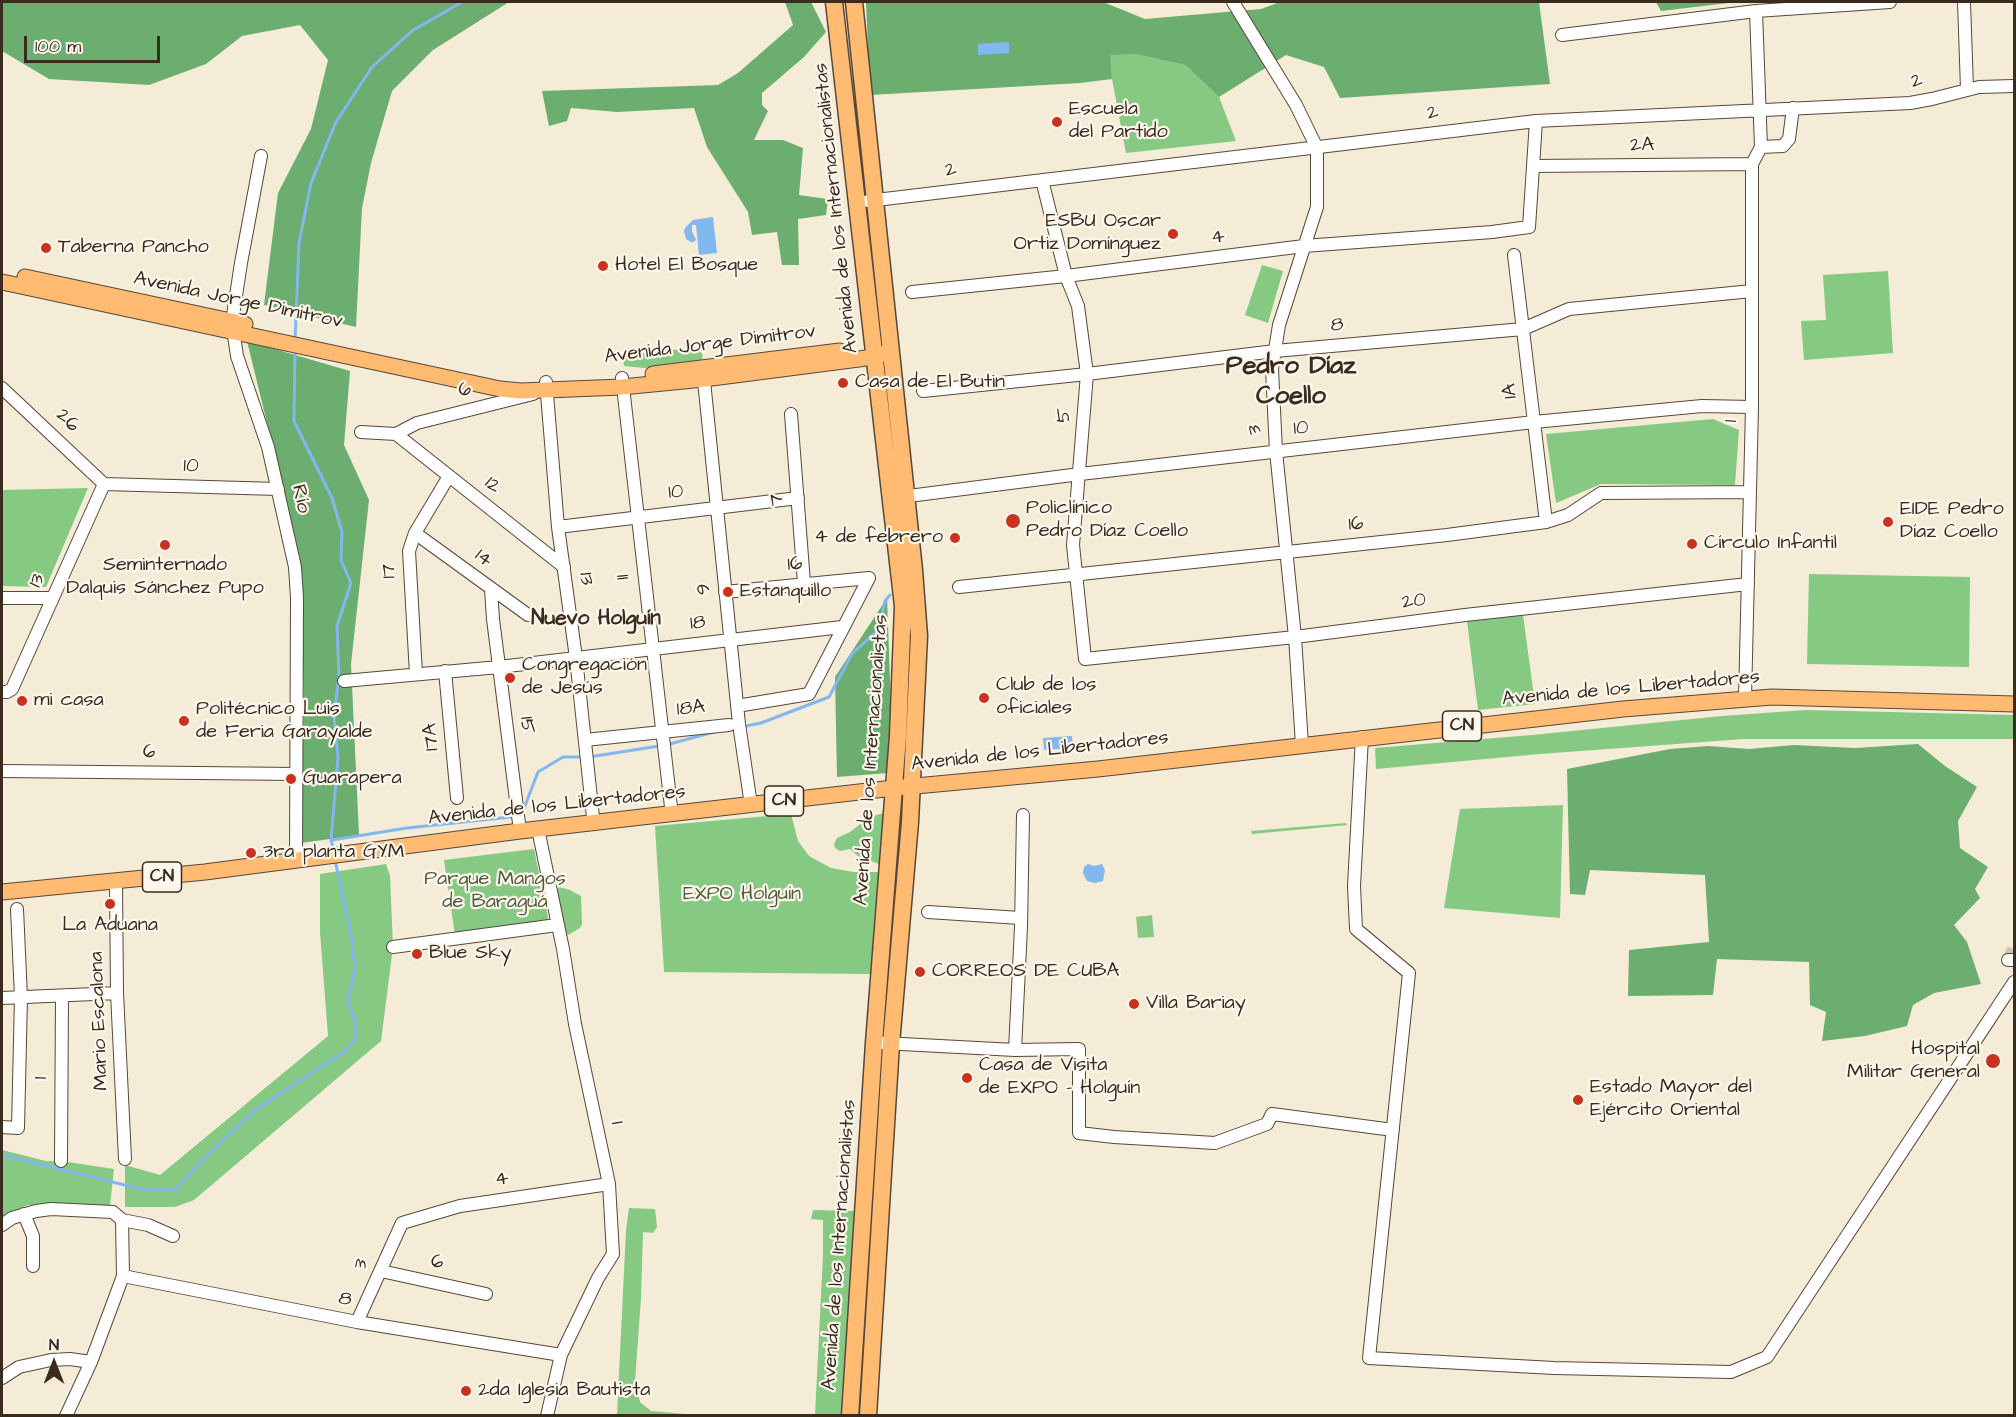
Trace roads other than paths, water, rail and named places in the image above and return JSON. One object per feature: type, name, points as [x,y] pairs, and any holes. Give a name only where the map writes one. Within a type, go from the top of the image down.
[{"type":"highway","name":"Avenida de los Internacionalistas","points":[[834,2],[857,202],[899,497],[915,570],[919,636],[912,787],[891,1044],[868,1416]]},
{"type":"highway","name":"Avenida de los Internacionalistas","points":[[854,2],[876,200],[879,352]]},
{"type":"highway","name":"Avenida de los Internacionalistas","points":[[850,1416],[874,1042],[898,736],[903,606],[899,497]]},
{"type":"main road","name":"Avenida Jorge Dimitrov","points":[[2,272],[233,327]]},
{"type":"main road","name":"Avenida Jorge Dimitrov","points":[[2,282],[285,338],[500,389],[622,382],[879,352]]},
{"type":"main road","name":"Avenida de los Libertadores","points":[[2,892],[237,868],[520,831],[894,788],[1098,769],[1362,737],[1623,709],[1772,698],[2014,704]]},
{"type":"street","name":"3","points":[[1233,2],[1296,105],[1317,148],[1317,207],[1279,325],[1272,369],[1276,451],[1295,637],[1302,745]]},
{"type":"street","points":[[1562,34],[1756,11],[1890,2]]},
{"type":"street","points":[[1964,2],[1967,89]]},
{"type":"street","name":"1","points":[[1745,699],[1752,407],[1752,164],[1761,147],[1756,11]]},
{"type":"street","name":"2","points":[[857,202],[1536,121],[1910,103],[1979,87],[2014,86]]},
{"type":"street","points":[[1761,147],[1783,146],[1789,139],[1793,108]]},
{"type":"street","points":[[1533,166],[1536,121]]},
{"type":"street","name":"Río","points":[[261,156],[241,263],[233,327],[237,356],[268,447],[295,567],[297,598],[296,859]]},
{"type":"street","name":"2A","points":[[1533,166],[1752,164]]},
{"type":"street","name":"4","points":[[912,292],[1066,276],[1304,246],[1492,232],[1529,227],[1533,166]]},
{"type":"street","name":"5","points":[[1042,180],[1066,276],[1078,306],[1087,374],[1073,545],[1085,659]]},
{"type":"street","name":"1A","points":[[1514,255],[1546,522]]},
{"type":"street","name":"8","points":[[922,391],[1275,351],[1523,329],[1569,309],[1752,291]]},
{"type":"street","name":"9","points":[[703,373],[737,706],[751,805]]},
{"type":"street","name":"11","points":[[622,382],[671,807]]},
{"type":"street","name":"6","points":[[361,432],[396,434],[417,423],[546,387]]},
{"type":"street","name":"13","points":[[546,387],[558,527],[576,658],[593,817]]},
{"type":"street","name":"26","points":[[2,388],[104,484]]},
{"type":"street","name":"10","points":[[899,497],[1534,422],[1702,406],[1752,407]]},
{"type":"street","name":"7","points":[[791,414],[804,584]]},
{"type":"street","name":"12","points":[[396,434],[564,567]]},
{"type":"street","name":"17","points":[[416,674],[408,556],[415,533],[449,476]]},
{"type":"street","name":"10","points":[[104,484],[278,489]]},
{"type":"street","name":"13","points":[[4,692],[12,689],[104,484]]},
{"type":"street","name":"16","points":[[959,587],[1546,522],[1568,515],[1601,493],[1750,492]]},
{"type":"street","name":"10","points":[[558,527],[798,498]]},
{"type":"street","name":"14","points":[[415,533],[528,615]]},
{"type":"street","name":"16","points":[[725,592],[869,578],[842,627]]},
{"type":"street","name":"20","points":[[1085,659],[1748,585]]},
{"type":"street","name":"15","points":[[491,589],[520,831]]},
{"type":"street","points":[[2,598],[52,598]]},
{"type":"street","points":[[737,706],[806,696],[811,692],[842,627]]},
{"type":"street","name":"18","points":[[344,681],[499,667],[842,627]]},
{"type":"street","name":"17A","points":[[445,671],[457,798]]},
{"type":"street","name":"18A","points":[[585,740],[729,725]]},
{"type":"street","points":[[1362,737],[1354,886],[1356,928],[1409,973],[1369,1358],[1554,1368],[1731,1372],[1767,1357],[2014,982]]},
{"type":"street","name":"6","points":[[2,771],[296,774]]},
{"type":"street","points":[[1015,1050],[1023,815]]},
{"type":"street","name":"1","points":[[538,829],[563,949],[575,1024],[609,1184],[613,1254],[598,1278],[561,1355],[547,1416]]},
{"type":"street","name":"Mario Escalona","points":[[116,882],[117,993],[125,1159]]},
{"type":"street","points":[[2,1127],[18,1128],[21,997],[17,909]]},
{"type":"street","points":[[928,912],[1020,918]]},
{"type":"street","points":[[393,947],[557,925]]},
{"type":"street","points":[[2,998],[117,993]]},
{"type":"street","name":"1","points":[[61,1161],[62,996]]},
{"type":"street","points":[[874,1042],[1015,1050],[1079,1049],[1079,1132],[1114,1137],[1215,1143],[1267,1124],[1272,1114],[1393,1130]]},
{"type":"street","name":"4","points":[[402,1223],[460,1206],[609,1184]]},
{"type":"street","points":[[2,1225],[24,1214],[51,1209],[113,1212],[122,1220],[148,1225],[173,1236]]},
{"type":"street","points":[[24,1214],[33,1236],[33,1266]]},
{"type":"street","points":[[66,1416],[91,1362],[123,1276],[122,1220]]},
{"type":"street","name":"3","points":[[357,1322],[402,1223]]},
{"type":"street","name":"6","points":[[381,1271],[486,1294]]},
{"type":"street","name":"8","points":[[123,1276],[357,1322],[561,1355]]},
{"type":"street","points":[[2,1378],[19,1367],[51,1360],[70,1359],[91,1362]]},
{"type":"water","points":[[1009,42],[1009,53],[978,55],[978,44]]},
{"type":"water","points":[[713,217],[717,253],[699,255],[696,225],[692,225],[692,232],[696,239],[694,242],[686,239],[685,228],[693,220]]},
{"type":"water","points":[[1072,736],[1073,748],[1044,750],[1043,738]]},
{"type":"water","points":[[1088,864],[1094,866],[1102,864],[1105,870],[1103,881],[1095,883],[1087,881],[1083,873],[1084,867]]},
{"type":"waterway","points":[[295,341],[299,243],[311,183],[336,122],[372,67],[412,31],[462,2]]},
{"type":"waterway","points":[[295,351],[294,421],[332,498],[342,532],[341,560],[351,583],[337,626],[339,676],[334,716],[338,758],[331,840],[334,851]]},
{"type":"waterway","points":[[741,727],[761,723],[829,697],[852,654],[879,629],[885,601],[890,595]]},
{"type":"waterway","points":[[666,745],[714,732]]},
{"type":"waterway","points":[[589,757],[659,746]]},
{"type":"waterway","points":[[523,811],[538,772],[563,757],[582,757]]},
{"type":"waterway","points":[[332,840],[407,828],[511,817]]},
{"type":"waterway","points":[[2,1155],[145,1190],[175,1190],[255,1110],[344,1052],[355,1040],[355,1021],[348,1002],[355,967],[351,935],[335,860]]},
{"type":"tunnel","points":[[2008,960],[2014,947]]},
{"type":"place","name":"Escuela del Partido","points":[[1057,122]]},
{"type":"place","name":"ESBU Oscar Ortiz Domínguez","points":[[1173,234]]},
{"type":"place","name":"Taberna Pancho","points":[[46,248]]},
{"type":"place","name":"Hotel El Bosque","points":[[603,266]]},
{"type":"place","name":"Casa de El Butin","points":[[843,383]]},
{"type":"place","name":"Policlínico Pedro Díaz Coello","points":[[1013,521]]},
{"type":"place","name":"EIDE Pedro Díaz Coello","points":[[1888,522]]},
{"type":"place","name":"4 de febrero","points":[[955,538]]},
{"type":"place","name":"Círculo Infantil","points":[[1692,544]]},
{"type":"place","name":"Seminternado Dalquis Sánchez Pupo","points":[[165,545]]},
{"type":"place","name":"Estanquillo","points":[[728,592]]},
{"type":"place","name":"Congregación de Jesús","points":[[510,678]]},
{"type":"place","name":"Club de los oficiales","points":[[984,698]]},
{"type":"place","name":"mi casa","points":[[22,701]]},
{"type":"place","name":"Politécnico Luis de Feria Garayalde","points":[[184,721]]},
{"type":"place","name":"Guarapera","points":[[291,779]]},
{"type":"place","name":"3ra planta GYM","points":[[251,853]]},
{"type":"place","name":"La Aduana","points":[[110,904]]},
{"type":"place","name":"Blue Sky","points":[[417,954]]},
{"type":"place","name":"CORREOS DE CUBA","points":[[920,972]]},
{"type":"place","name":"Villa Bariay","points":[[1134,1004]]},
{"type":"place","name":"Hospital Militar General","points":[[1993,1061]]},
{"type":"place","name":"Casa de Visita de EXPO - Holguín","points":[[967,1078]]},
{"type":"place","name":"Estado Mayor del Ejército Oriental","points":[[1578,1100]]},
{"type":"place","name":"2da Iglesia Bautista","points":[[466,1391]]},
{"type":"district","name":"Pedro Díaz Coello","points":[[1291,383]]},
{"type":"district","name":"Nuevo Holguín","points":[[596,620]]},
{"type":"park label","name":"Parque Mangos de Baraguá","points":[[495,892]]},
{"type":"park label","name":"EXPO Holguín","points":[[742,895]]}]
